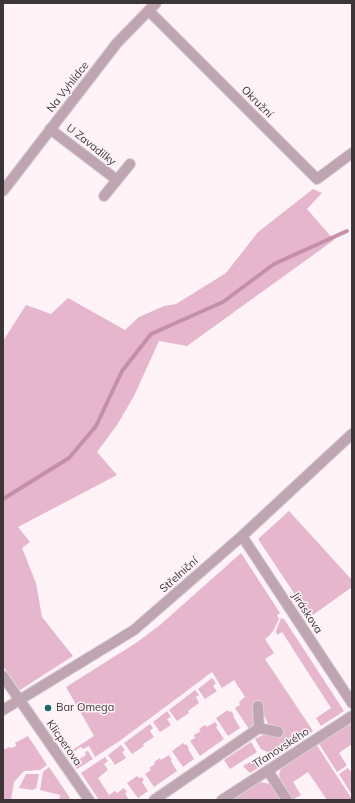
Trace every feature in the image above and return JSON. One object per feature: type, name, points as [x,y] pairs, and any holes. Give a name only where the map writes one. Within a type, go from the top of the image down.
[{"type":"street","name":"Na Vyhlídce","points":[[3,191],[117,43],[156,3]]},
{"type":"street","name":"Okružní","points":[[149,11],[316,179],[352,153]]},
{"type":"street","name":"U Zavadilky","points":[[50,129],[117,180]]},
{"type":"street","name":"U Zavadilky","points":[[104,196],[130,164]]},
{"type":"street","name":"Střelniční","points":[[3,710],[134,630],[242,536],[352,434]]},
{"type":"street","name":"Jiráskova","points":[[242,536],[352,703]]},
{"type":"street","name":"Klicperova","points":[[3,676],[89,800]]},
{"type":"street","points":[[258,706],[259,728]]},
{"type":"street","name":"Třanovského","points":[[222,800],[352,716]]},
{"type":"street","points":[[154,800],[259,728],[278,732]]},
{"type":"street","points":[[268,770],[287,800]]},
{"type":"shaded area","points":[[313,189],[322,193],[307,209],[334,240],[187,346],[159,341],[134,396],[117,425],[97,452],[117,475],[18,527],[30,542],[22,548],[36,583],[42,617],[73,656],[20,690],[3,666],[3,341],[26,305],[51,314],[68,298],[125,330],[139,317],[164,306],[176,304],[226,273],[258,232]]},
{"type":"shaded area","points":[[289,511],[352,580],[352,587],[310,617],[258,539]]},
{"type":"shaded area","points":[[241,553],[280,613],[277,615],[279,619],[273,631],[265,639],[274,653],[265,659],[313,731],[276,756],[261,749],[255,739],[265,734],[269,726],[261,704],[254,723],[249,729],[235,708],[240,705],[239,702],[245,697],[234,680],[222,688],[212,672],[121,740],[95,757],[89,746],[83,749],[81,747],[71,753],[76,761],[86,755],[85,752],[88,751],[93,759],[77,769],[66,754],[94,736],[66,687],[136,643],[160,625]]},
{"type":"shaded area","points":[[281,618],[284,619],[344,711],[321,726],[316,718],[331,708],[282,632],[277,635],[276,631]]},
{"type":"shaded area","points":[[212,678],[216,683],[213,686],[217,691],[205,699],[198,689]]},
{"type":"shaded area","points":[[195,690],[199,695],[196,697],[199,703],[188,711],[189,713],[177,721],[169,710]]},
{"type":"shaded area","points":[[228,710],[234,715],[233,716],[240,728],[228,736],[216,718]]},
{"type":"shaded area","points":[[167,711],[171,717],[167,719],[171,725],[160,732],[153,722]]},
{"type":"shaded area","points":[[215,722],[218,726],[216,727],[224,739],[200,756],[190,741],[195,738],[194,735],[201,731],[199,729],[205,725],[207,727]]},
{"type":"shaded area","points":[[347,722],[352,726],[352,744],[339,753],[346,766],[337,772],[318,742]]},
{"type":"shaded area","points":[[150,724],[153,728],[150,731],[154,737],[132,754],[124,743]]},
{"type":"shaded area","points":[[28,736],[47,765],[40,770],[24,771],[14,782],[11,800],[3,800],[3,750],[16,746],[15,743]]},
{"type":"shaded area","points":[[251,742],[257,752],[230,769],[224,760]]},
{"type":"shaded area","points":[[183,743],[189,748],[188,749],[194,759],[183,767],[172,751]]},
{"type":"shaded area","points":[[316,744],[352,800],[327,800],[308,772],[293,782],[301,795],[292,800],[282,785],[279,775],[281,768]]},
{"type":"shaded area","points":[[121,745],[125,750],[122,752],[126,758],[115,765],[108,755]]},
{"type":"shaded area","points":[[169,755],[177,771],[154,787],[145,774],[151,770],[149,768],[155,764],[154,762]]},
{"type":"shaded area","points":[[261,756],[271,759],[250,773],[243,766]]},
{"type":"shaded area","points":[[105,757],[108,761],[104,764],[108,770],[98,778],[109,795],[115,791],[117,793],[124,788],[127,792],[125,793],[129,800],[99,800],[81,773]]},
{"type":"shaded area","points":[[49,767],[70,798],[67,800],[59,800],[60,795],[40,790],[43,772]]},
{"type":"shaded area","points":[[348,768],[352,773],[352,795],[339,774]]},
{"type":"shaded area","points":[[26,774],[39,774],[36,789],[19,788]]},
{"type":"shaded area","points":[[137,776],[139,778],[142,777],[144,780],[142,782],[148,791],[138,798],[127,783]]},
{"type":"shaded area","points":[[258,782],[267,783],[275,787],[284,800],[235,800],[233,798]]},
{"type":"waterway","points":[[3,499],[69,458],[96,426],[122,371],[151,334],[223,302],[274,264],[347,231]]},
{"type":"place","name":"Bar Omega","points":[[48,708]]}]
